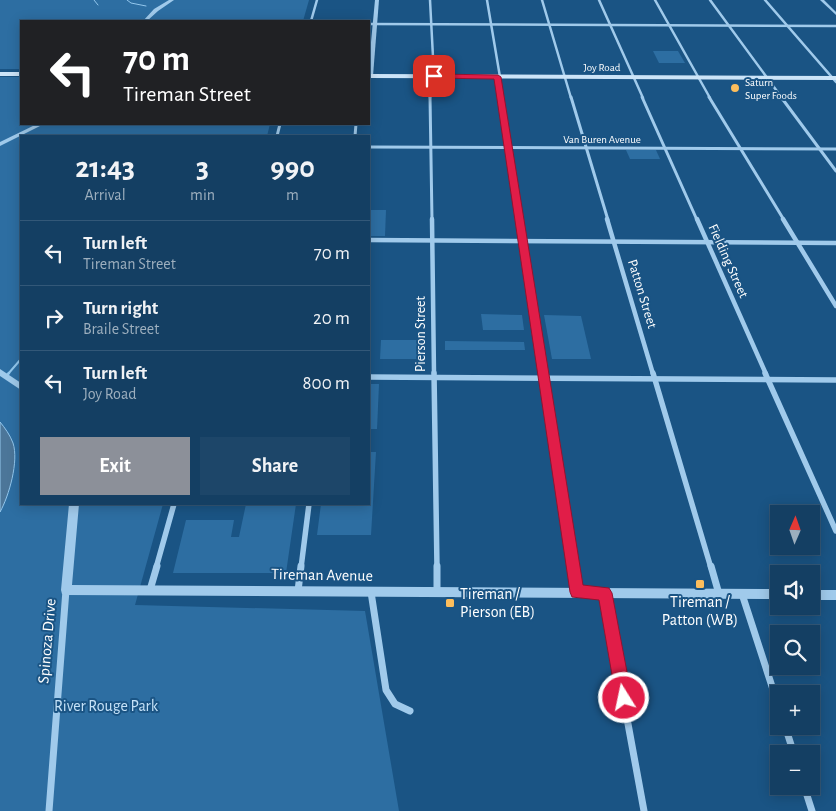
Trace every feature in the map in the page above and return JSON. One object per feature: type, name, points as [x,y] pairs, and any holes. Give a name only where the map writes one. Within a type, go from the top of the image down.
[{"type":"main road","points":[[0,74],[20,74]]},
{"type":"main road","name":"Joy Road","points":[[370,76],[835,79]]},
{"type":"street","points":[[146,20],[156,10],[172,0]]},
{"type":"street","points":[[311,20],[316,0]]},
{"type":"street","points":[[370,76],[378,0]]},
{"type":"street","name":"Pierson Street","points":[[430,0],[437,592]]},
{"type":"street","points":[[487,0],[577,592]]},
{"type":"street","name":"Patton Street","points":[[542,0],[720,594]]},
{"type":"street","name":"Fielding Street","points":[[599,0],[836,531]]},
{"type":"street","points":[[655,0],[698,77],[836,306]]},
{"type":"street","points":[[710,0],[836,171]]},
{"type":"street","points":[[765,0],[835,79]]},
{"type":"street","points":[[822,0],[836,14]]},
{"type":"street","points":[[370,24],[836,26]]},
{"type":"street","points":[[0,144],[39,125]]},
{"type":"street","name":"Van Buren Avenue","points":[[370,147],[836,149]]},
{"type":"street","points":[[370,240],[836,243]]},
{"type":"street","points":[[0,372],[20,386]]},
{"type":"street","points":[[370,377],[836,380]]},
{"type":"street","name":"Spinoza Drive","points":[[49,811],[74,505]]},
{"type":"street","points":[[150,591],[174,505]]},
{"type":"street","points":[[298,591],[309,505]]},
{"type":"street","name":"Tireman Avenue","points":[[66,590],[604,593]]},
{"type":"street","points":[[371,592],[387,695],[389,700],[399,708],[410,711]]},
{"type":"street","points":[[644,811],[604,593],[770,594]]},
{"type":"street","points":[[742,594],[772,685]]},
{"type":"street","points":[[820,594],[836,595]]},
{"type":"street","points":[[807,795],[812,811]]},
{"type":"green space","points":[[0,0],[309,0],[303,20],[20,20],[20,69],[0,69]]},
{"type":"green space","points":[[653,51],[678,51],[685,63],[659,63]]},
{"type":"green space","name":"River Rouge Park","points":[[0,77],[20,77],[20,125],[270,125],[267,135],[20,135],[20,505],[163,505],[135,605],[365,611],[399,811],[0,811]]},
{"type":"green space","points":[[626,150],[656,150],[660,159],[630,159]]},
{"type":"green space","points":[[370,210],[386,210],[385,236],[370,236]]},
{"type":"green space","points":[[481,314],[522,315],[524,330],[483,330]]},
{"type":"green space","points":[[544,315],[581,316],[591,359],[552,359]]},
{"type":"green space","points":[[381,340],[424,340],[424,359],[380,359]]},
{"type":"green space","points":[[445,341],[524,342],[525,350],[445,350]]},
{"type":"green space","points":[[370,384],[379,384],[377,429],[370,429]]},
{"type":"green space","points":[[370,452],[376,452],[371,535],[317,535],[321,505],[370,505]]},
{"type":"green space","points":[[246,505],[296,505],[286,573],[173,573],[186,520],[234,520],[231,537],[239,537]]},
{"type":"shaded area","points":[[0,422],[13,443],[15,459],[10,488],[0,512]]},
{"type":"waterway","points":[[94,0],[98,5]]},
{"type":"waterway","points":[[127,0],[131,3],[146,6]]},
{"type":"waterway","points":[[8,374],[20,360]]},
{"type":"place","name":"Saturn Super Foods","points":[[735,88]]},
{"type":"place","name":"Tireman / Patton (WB)","points":[[700,584]]},
{"type":"place","name":"Tireman / Pierson (EB)","points":[[450,603]]},
{"type":"route","points":[[434,76],[498,77],[577,592],[604,593],[624,698]]}]
